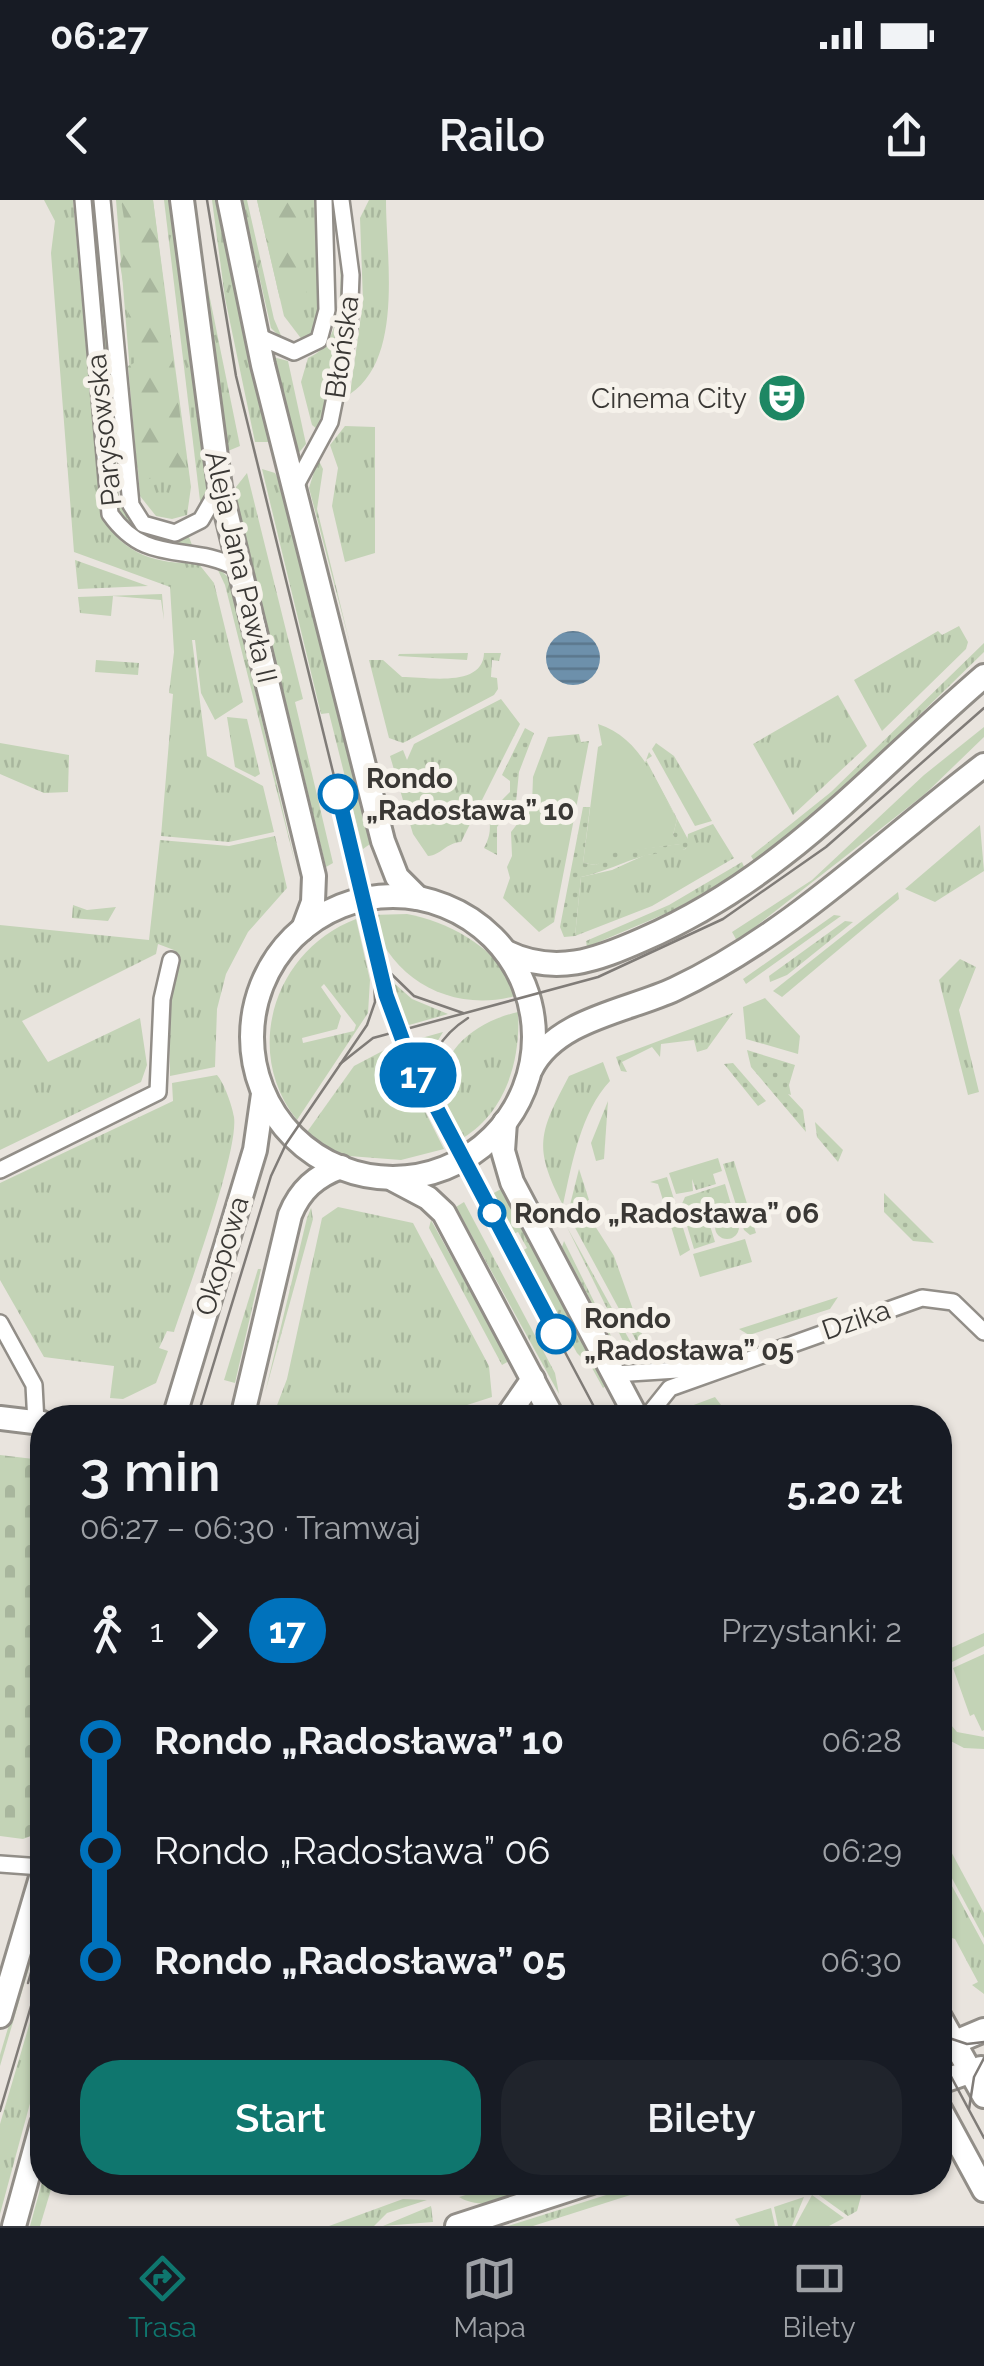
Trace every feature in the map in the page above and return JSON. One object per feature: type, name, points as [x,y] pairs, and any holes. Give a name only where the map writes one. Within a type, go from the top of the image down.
[{"type":"main road","name":"Aleja Jana Pawła II","points":[[182,200],[220,488],[314,876],[312,902],[302,929]]},
{"type":"main road","points":[[229,200],[287,461],[296,484],[386,851],[401,882],[418,898],[471,920],[518,968],[528,997],[532,1069]]},
{"type":"main road","points":[[503,950],[538,964],[576,964],[652,936],[710,906],[771,868],[818,830],[984,676]]},
{"type":"main road","points":[[391,1178],[418,1176],[456,1164],[482,1147],[505,1122],[546,1047],[566,1032],[670,991],[756,944],[984,765]]},
{"type":"main road","points":[[418,898],[363,899],[333,910],[302,929],[276,958],[255,1004],[252,1055],[263,1094],[307,1150],[341,1167],[391,1178],[428,1198],[444,1213],[546,1405]]},
{"type":"main road","name":"Okopowa","points":[[178,1405],[255,1150],[263,1094]]},
{"type":"main road","points":[[505,1122],[503,1151],[512,1182],[630,1405]]},
{"type":"main road","name":"Okopowa","points":[[245,1405],[292,1210],[318,1176],[341,1167]]},
{"type":"main road","points":[[515,1405],[533,1379]]},
{"type":"main road","points":[[0,1418],[30,1422]]},
{"type":"main road","points":[[0,2016],[30,1912]]},
{"type":"main road","points":[[952,2043],[984,2030]]},
{"type":"main road","points":[[952,2049],[977,2069],[984,2096]]},
{"type":"main road","points":[[952,2078],[977,2069]]},
{"type":"main road","points":[[952,2131],[984,2190]]},
{"type":"main road","points":[[14,2226],[30,2168]]},
{"type":"main road","points":[[457,2226],[552,2195]]},
{"type":"street","name":"Parysowska","points":[[83,200],[110,514],[124,533],[148,549],[210,556],[239,569]]},
{"type":"street","name":"Parysowska","points":[[102,200],[130,505],[143,524],[175,533],[201,520],[220,488]]},
{"type":"street","name":"Błońska","points":[[260,337],[294,352],[319,340],[327,310],[324,200]]},
{"type":"street","name":"Błońska","points":[[296,484],[330,422],[347,343],[351,275],[341,200]]},
{"type":"street","points":[[0,1170],[154,1097],[161,1080],[162,999],[172,960]]},
{"type":"street","name":"Dzika","points":[[656,1405],[666,1391],[718,1368],[922,1298],[954,1302],[984,1332]]},
{"type":"street","points":[[0,1323],[34,1386],[37,1405]]},
{"type":"street","name":"Dzika","points":[[614,1374],[718,1368]]},
{"type":"street","points":[[0,1864],[30,1869]]},
{"type":"green space","points":[[44,200],[73,200],[101,514],[129,547],[154,559],[198,563],[214,583],[243,702],[215,720],[201,693],[192,640],[207,756],[263,786],[274,832],[229,842],[161,836],[173,694],[169,693],[174,652],[170,587],[74,552],[51,253],[55,221]]},
{"type":"green space","points":[[90,200],[95,200],[119,499],[130,520],[146,533],[166,538],[189,537],[192,545],[144,535],[126,521],[114,498]]},
{"type":"green space","points":[[116,200],[153,200],[191,487],[187,515],[172,519],[156,516],[140,496]]},
{"type":"green space","points":[[121,200],[153,200],[190,494],[178,492],[163,474],[146,480],[137,467],[128,366],[136,362],[120,264],[128,243]]},
{"type":"green space","points":[[164,200],[169,200],[208,494],[201,509]]},
{"type":"green space","points":[[212,200],[270,442],[255,442],[225,298]]},
{"type":"green space","points":[[242,200],[247,200],[274,319],[283,340],[271,328]]},
{"type":"green space","points":[[257,200],[314,200],[322,297],[313,331],[303,341],[284,316]]},
{"type":"green space","points":[[257,200],[297,200],[301,209],[296,228],[306,252],[292,257],[304,263],[307,292],[299,302],[280,299]]},
{"type":"green space","points":[[332,200],[336,200],[339,229],[341,287],[340,316],[333,373],[317,429],[312,425],[301,382],[308,358],[323,348],[338,311],[340,263]]},
{"type":"green space","points":[[369,200],[386,200],[388,305],[378,357],[367,378],[350,394],[363,301],[360,218]]},
{"type":"green space","points":[[205,274],[240,446],[228,451],[227,450]]},
{"type":"green space","points":[[273,357],[288,361],[306,444],[297,455]]},
{"type":"green space","points":[[345,426],[375,427],[375,553],[345,562],[332,506],[338,468],[330,445]]},
{"type":"green space","points":[[318,459],[323,469],[317,509],[350,644],[309,488]]},
{"type":"green space","points":[[262,469],[275,473],[283,488],[370,844],[363,849],[329,713],[321,714]]},
{"type":"green space","points":[[247,473],[303,699],[295,702],[333,863],[326,867],[237,502],[236,487]]},
{"type":"green space","points":[[75,560],[148,586],[78,589]]},
{"type":"green space","points":[[216,566],[229,578],[297,871],[225,585]]},
{"type":"green space","points":[[162,594],[164,620],[161,600],[113,596],[111,616],[80,613],[78,597]]},
{"type":"green space","points":[[959,626],[968,642],[966,649],[882,731],[854,680],[938,631],[942,635]]},
{"type":"green space","points":[[984,643],[984,652],[829,803],[754,861],[751,856],[831,792]]},
{"type":"green space","points":[[468,653],[467,660],[398,656],[399,654]]},
{"type":"green space","points":[[484,653],[501,653],[499,661],[492,660],[491,677],[497,678],[498,689],[494,695],[403,743],[389,738],[369,660],[383,660],[402,677],[439,679],[474,672]]},
{"type":"green space","points":[[96,660],[139,663],[138,675],[95,672]]},
{"type":"green space","points":[[838,695],[867,746],[793,815],[753,744]]},
{"type":"green space","points":[[501,699],[520,724],[461,842],[428,856],[413,834],[390,756],[403,750],[407,760],[414,744]]},
{"type":"green space","points":[[227,717],[247,719],[260,774],[255,777],[235,767]]},
{"type":"green space","points":[[598,724],[625,739],[645,762],[677,819],[673,835],[681,844],[622,852],[596,865],[583,863],[598,747],[602,745]]},
{"type":"green space","points":[[984,727],[984,737],[925,794],[737,941],[732,932],[812,880],[924,775]]},
{"type":"green space","points":[[525,728],[534,733],[519,772],[516,802],[497,827],[497,855],[484,848],[491,816],[510,792],[510,781],[502,775]]},
{"type":"green space","points":[[579,734],[581,742],[589,741],[554,922],[539,932],[503,898],[510,878],[507,867],[512,856],[511,832],[532,805],[533,777],[548,737]]},
{"type":"green space","points":[[0,743],[69,755],[68,792],[44,793],[0,774]]},
{"type":"green space","points":[[656,743],[674,756],[712,821],[695,826],[652,749]]},
{"type":"green space","points":[[646,760],[691,845],[581,877],[575,936],[564,937],[560,927],[583,807],[590,807],[583,863],[596,865],[615,852],[680,844],[673,835],[677,819]]},
{"type":"green space","points":[[713,824],[734,858],[652,906],[575,936],[581,877],[612,870],[645,855],[686,849],[688,834]]},
{"type":"green space","points":[[980,825],[984,871],[935,902],[905,889]]},
{"type":"green space","points":[[275,836],[287,888],[248,932],[226,974],[217,1009],[215,1067],[170,1076],[169,996],[179,962],[174,950],[158,944],[156,954],[22,1021],[48,1062],[140,1018],[147,1065],[141,1082],[0,1150],[0,925],[149,940],[160,840],[229,846]]},
{"type":"green space","points":[[742,862],[745,869],[672,911],[587,947],[586,941],[669,905]]},
{"type":"green space","points":[[898,892],[899,899],[782,997],[773,991]]},
{"type":"green space","points":[[73,905],[87,910],[116,907],[108,921],[72,918]]},
{"type":"green space","points":[[407,914],[441,924],[474,942],[500,966],[515,996],[468,1000],[446,995],[408,974],[380,938],[371,915]]},
{"type":"green space","points":[[834,915],[841,916],[746,984],[743,979]]},
{"type":"green space","points":[[356,919],[370,980],[368,1013],[297,1120],[280,1092],[271,1063],[270,1034],[287,977],[305,953],[328,933]],"holes":[[[324,984],[356,1025],[354,1031],[303,1043],[302,1038],[337,1029],[341,1016],[321,987]]]},
{"type":"green space","points":[[845,921],[853,922],[787,975],[770,982],[769,976]]},
{"type":"green space","points":[[960,959],[976,967],[959,1010],[979,1092],[968,1095],[939,980]]},
{"type":"green space","points":[[387,977],[412,999],[448,1014],[402,1027]]},
{"type":"green space","points":[[765,998],[800,1036],[798,1054],[746,1039],[743,1007]]},
{"type":"green space","points":[[518,1012],[517,1048],[508,1083],[490,1114],[463,1138],[456,1125],[450,1128],[443,1107],[444,1069],[452,1053],[479,1027]]},
{"type":"green space","points":[[733,1013],[707,1049],[697,1052],[694,1040],[661,1044],[660,1057],[652,1047],[622,1062],[627,1072],[621,1071],[616,1057]]},
{"type":"green space","points":[[443,1032],[428,1057],[423,1078],[407,1042]]},
{"type":"green space","points":[[392,1046],[444,1149],[401,1160],[336,1155],[307,1132],[354,1066]]},
{"type":"green space","points":[[747,1050],[795,1065],[789,1085],[791,1095],[788,1094],[803,1110],[806,1132],[751,1067]]},
{"type":"green space","points":[[603,1062],[610,1081],[585,1123],[563,1205],[547,1168],[546,1127],[569,1076]]},
{"type":"green space","points":[[733,1063],[766,1101],[758,1106],[724,1064]]},
{"type":"green space","points":[[217,1075],[234,1117],[233,1135],[200,1257],[174,1332],[167,1331],[159,1348],[168,1351],[156,1383],[123,1399],[110,1398],[114,1366],[44,1357],[0,1280],[0,1183],[173,1101],[172,1083]]},
{"type":"green space","points":[[608,1101],[604,1159],[596,1161],[591,1143]]},
{"type":"green space","points":[[815,1122],[843,1150],[838,1162],[817,1137]]},
{"type":"green space","points":[[718,1158],[722,1171],[713,1174],[716,1184],[696,1190],[692,1179],[693,1191],[676,1194],[669,1173]]},
{"type":"green space","points":[[734,1161],[756,1233],[750,1235],[744,1230],[723,1164]]},
{"type":"green space","points":[[579,1169],[589,1200],[572,1208],[570,1205]]},
{"type":"green space","points":[[667,1177],[690,1250],[680,1256],[658,1184],[650,1182]]},
{"type":"green space","points":[[725,1184],[732,1208],[707,1216],[715,1242],[694,1249],[681,1206],[685,1197]]},
{"type":"green space","points":[[501,1189],[606,1386],[603,1388],[592,1368],[577,1353],[522,1251],[527,1248],[518,1232],[513,1234],[492,1194]]},
{"type":"green space","points":[[884,1193],[934,1243],[913,1241],[884,1212]]},
{"type":"green space","points":[[464,1202],[555,1373],[559,1394],[456,1207]]},
{"type":"green space","points":[[338,1207],[413,1223],[489,1366],[492,1397],[467,1405],[277,1405],[287,1379],[322,1218]]},
{"type":"green space","points":[[311,1208],[313,1219],[265,1393],[307,1218]]},
{"type":"green space","points":[[727,1215],[739,1227],[727,1239],[715,1227]]},
{"type":"green space","points":[[590,1218],[614,1256],[647,1349],[638,1344],[572,1222]]},
{"type":"green space","points":[[431,1220],[509,1361],[502,1365],[429,1228]]},
{"type":"green space","points":[[567,1227],[635,1350],[634,1352],[623,1341]]},
{"type":"green space","points":[[745,1239],[752,1262],[700,1277],[693,1254]]},
{"type":"green space","points":[[564,1241],[616,1346],[638,1366],[619,1354],[562,1247]]},
{"type":"green space","points":[[261,1269],[235,1383],[224,1380]]},
{"type":"green space","points":[[838,1297],[830,1309],[749,1335],[739,1329]]},
{"type":"green space","points":[[715,1397],[721,1405],[694,1405]]},
{"type":"green space","points":[[0,1455],[30,1459],[30,1836],[0,1836]]},
{"type":"green space","points":[[984,1633],[984,1646],[952,1662],[952,1648]]},
{"type":"green space","points":[[984,1654],[982,1731],[974,1714],[970,1716],[953,1668]]},
{"type":"green space","points":[[952,1726],[957,1732],[984,1737],[984,1749],[964,1748],[952,1742]]},
{"type":"green space","points":[[952,1853],[984,1913],[984,1938],[952,1878]]},
{"type":"green space","points":[[952,1886],[984,1945],[984,1994],[972,1985],[978,1982],[955,1939]]},
{"type":"green space","points":[[30,1954],[0,2066],[0,2055]]},
{"type":"green space","points":[[30,2022],[30,2103],[0,2214],[0,2124]]},
{"type":"green space","points":[[38,2195],[49,2195],[40,2226],[30,2226]]},
{"type":"green space","points":[[466,2195],[516,2195],[486,2204],[459,2197]]},
{"type":"green space","points":[[606,2195],[630,2195],[533,2226],[508,2226]]},
{"type":"green space","points":[[812,2195],[844,2218],[829,2226],[795,2226]]},
{"type":"green space","points":[[819,2195],[861,2195],[857,2211],[848,2216]]},
{"type":"green space","points":[[804,2197],[792,2226],[778,2226],[774,2207]]},
{"type":"green space","points":[[403,2199],[427,2200],[387,2213],[374,2226],[329,2226]]},
{"type":"green space","points":[[431,2206],[433,2222],[383,2226]]},
{"type":"green space","points":[[771,2208],[775,2226],[740,2226],[735,2219]]},
{"type":"water","points":[[573,631],[592,639],[600,658],[592,677],[573,685],[554,677],[546,658],[554,639]]},
{"type":"tram line","points":[[207,200],[236,376],[391,1009],[412,1064],[593,1405]]},
{"type":"tram line","points":[[340,1064],[373,1038],[598,977],[723,919],[826,847],[984,708]]},
{"type":"tram line","name":"17","points":[[338,794],[386,995],[407,1052],[556,1334]]},
{"type":"tram line","points":[[380,963],[414,996],[463,1013]]},
{"type":"tram line","points":[[201,1405],[271,1176],[286,1144],[367,1025],[375,1002],[374,977]]},
{"type":"tram line","points":[[427,1092],[429,1069],[437,1049],[468,1018]]},
{"type":"tram line","points":[[28,1983],[30,1976]]},
{"type":"tram line","points":[[0,2111],[30,2010]]},
{"type":"tram line","points":[[952,2039],[967,2044],[984,2042]]},
{"type":"tram line","points":[[969,2109],[974,2077],[984,2058]]},
{"type":"tram line","points":[[952,2078],[984,2138]]},
{"type":"place","name":"Cinema City","points":[[782,398]]},
{"type":"place","name":"Rondo „Radosława” 10","points":[[338,794]]},
{"type":"place","name":"Rondo „Radosława” 06","points":[[492,1213]]},
{"type":"place","name":"Rondo „Radosława” 05","points":[[556,1334]]}]
